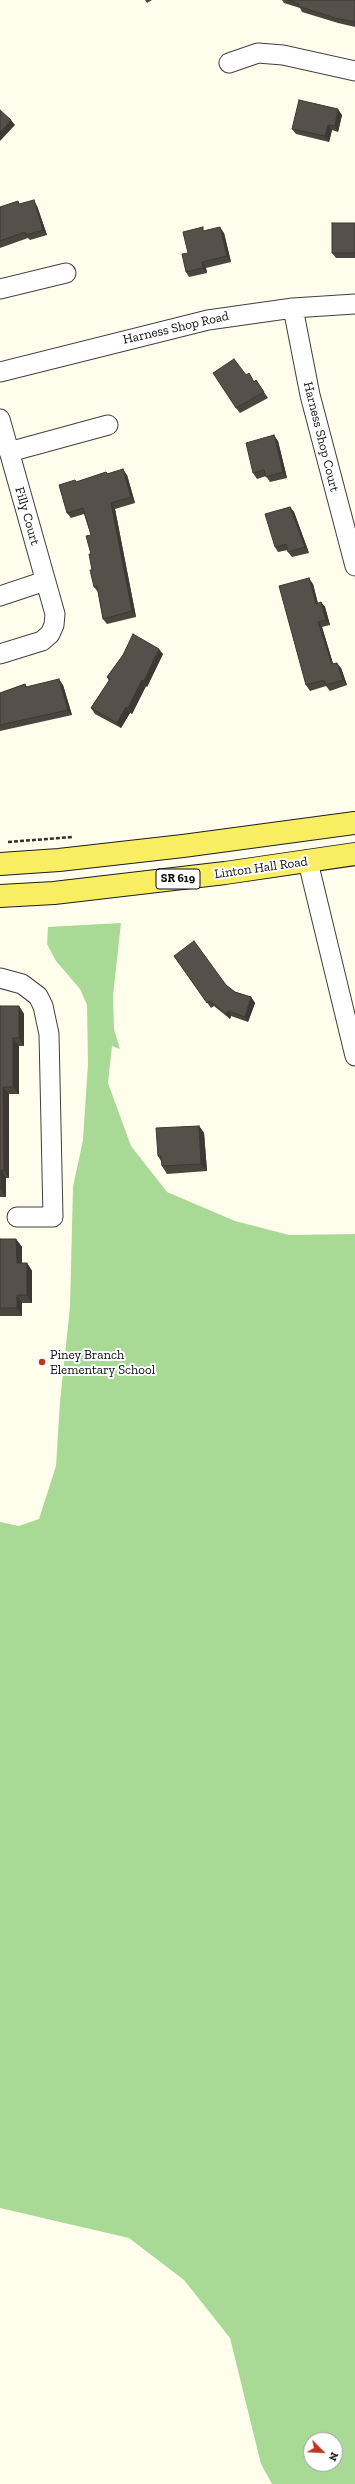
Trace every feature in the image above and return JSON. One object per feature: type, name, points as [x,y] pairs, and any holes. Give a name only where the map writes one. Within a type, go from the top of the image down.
[{"type":"main road","points":[[0,864],[83,858],[355,823]]},
{"type":"main road","name":"Linton Hall Road","points":[[0,896],[54,893],[308,862],[355,854]]},
{"type":"street","points":[[229,63],[258,54],[283,55],[355,71]]},
{"type":"street","points":[[0,289],[66,273]]},
{"type":"street","name":"Harness Shop Road","points":[[0,372],[208,320],[293,308],[355,304]]},
{"type":"street","name":"Harness Shop Court","points":[[293,308],[313,410],[355,566]]},
{"type":"street","name":"Filly Court","points":[[0,419],[55,614],[54,625],[50,634],[42,641],[0,654]]},
{"type":"street","points":[[9,452],[108,425]]},
{"type":"street","points":[[0,596],[45,581]]},
{"type":"street","points":[[308,862],[355,1056]]},
{"type":"street","points":[[0,978],[22,984],[38,996],[43,1006],[49,1034],[52,1217],[17,1217]]},
{"type":"green space","points":[[121,923],[113,996],[114,1029],[120,1049],[112,1046],[108,1083],[131,1146],[167,1192],[235,1221],[289,1235],[355,1234],[355,2484],[272,2484],[261,2464],[230,2338],[184,2280],[129,2238],[0,2208],[0,1522],[19,1526],[39,1519],[56,1466],[60,1402],[70,1307],[73,1187],[83,1140],[88,1064],[87,1005],[80,989],[56,961],[47,944],[48,927]]},
{"type":"building","points":[[288,0],[355,0],[355,22],[335,18],[298,6],[299,4]]},
{"type":"building","points":[[299,100],[338,109],[335,126],[328,125],[325,136],[292,129]]},
{"type":"building","points":[[0,110],[11,120],[0,132]]},
{"type":"building","points":[[34,200],[43,230],[26,235],[25,232],[0,241],[0,207],[18,201],[19,204]]},
{"type":"building","points":[[332,223],[355,223],[355,253],[332,253]]},
{"type":"building","points":[[203,227],[203,231],[220,227],[227,256],[202,262],[203,268],[186,272],[182,254],[188,253],[183,232]]},
{"type":"building","points":[[234,359],[246,375],[249,373],[254,382],[256,380],[264,392],[236,408],[213,373]]},
{"type":"building","points":[[274,435],[283,472],[266,477],[264,470],[253,473],[246,443]]},
{"type":"building","points":[[123,469],[131,497],[111,503],[132,611],[103,619],[97,586],[94,587],[90,570],[92,570],[89,554],[91,554],[86,536],[91,535],[83,508],[67,513],[59,485],[75,480],[76,482],[106,472],[107,474]]},
{"type":"building","points":[[290,507],[305,547],[288,552],[286,544],[275,547],[265,514]]},
{"type":"building","points":[[309,578],[316,604],[321,602],[326,620],[318,622],[332,664],[337,663],[343,680],[326,685],[324,680],[306,685],[279,586]]},
{"type":"building","points":[[133,634],[159,649],[144,681],[142,680],[128,708],[126,707],[117,723],[91,708],[110,679],[107,677],[123,655]]},
{"type":"building","points":[[59,679],[68,710],[0,725],[0,693],[25,684],[26,687]]},
{"type":"building","points":[[194,941],[226,985],[235,992],[251,997],[245,1017],[228,1011],[226,1014],[210,1001],[207,1003],[174,956]]},
{"type":"building","points":[[0,1006],[19,1006],[19,1038],[13,1038],[13,1087],[3,1087],[4,1170],[1,1170],[1,1189],[0,1189]]},
{"type":"building","points":[[199,1126],[201,1164],[162,1166],[161,1156],[158,1156],[156,1128]]},
{"type":"building","points":[[0,1239],[16,1239],[17,1263],[27,1263],[27,1295],[17,1295],[17,1308],[0,1308]]},
{"type":"place","name":"Piney Branch Elementary School","points":[[42,1362]]}]
